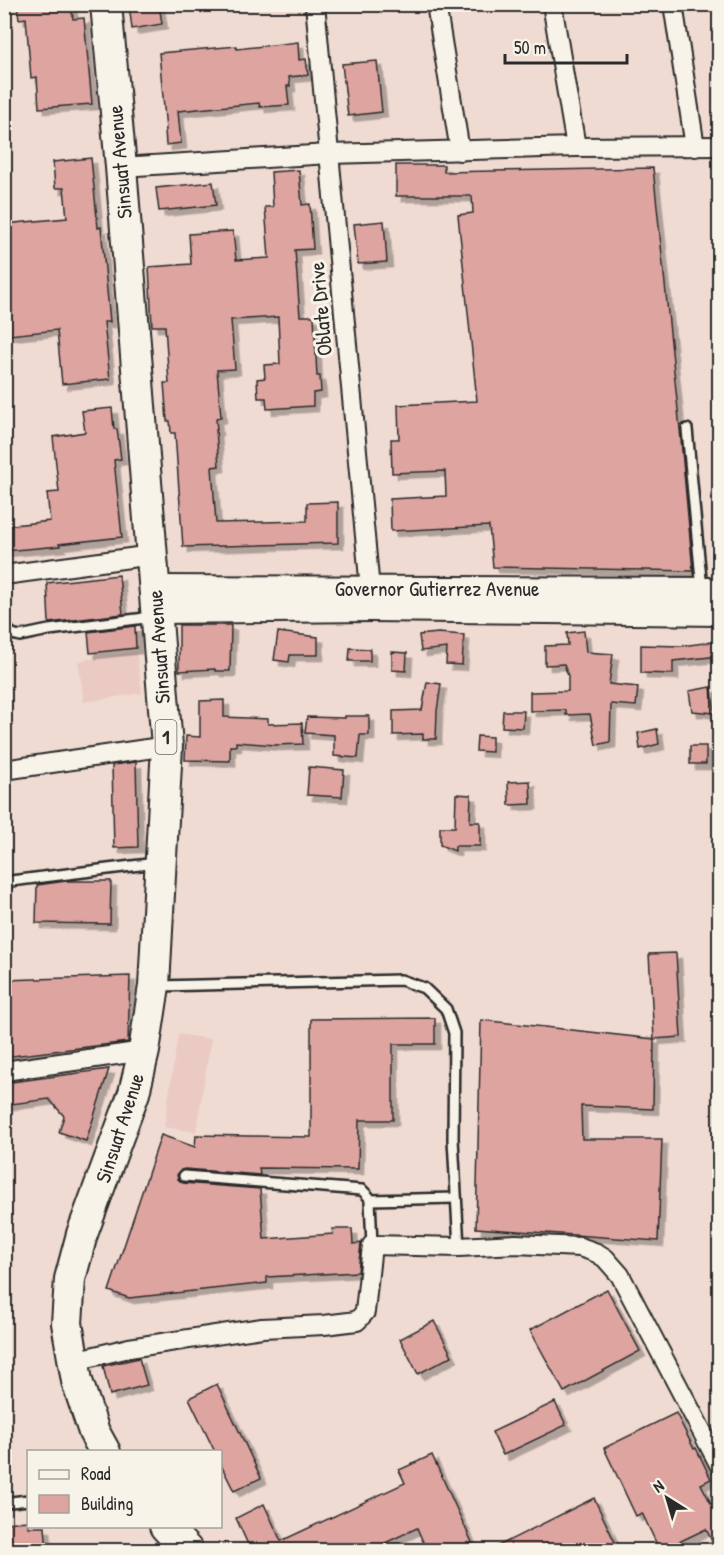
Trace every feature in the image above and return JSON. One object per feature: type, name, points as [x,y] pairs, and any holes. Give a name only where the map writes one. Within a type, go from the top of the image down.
[{"type":"main road","name":"Sinsuat Avenue","points":[[104,1450],[94,1432],[77,1381],[67,1323],[70,1279],[82,1234],[134,1093],[144,1051],[154,986],[166,746],[121,167],[106,4]]},
{"type":"main road","points":[[166,1528],[187,1551]]},
{"type":"street","name":"Oblate Drive","points":[[315,4],[371,599]]},
{"type":"street","points":[[436,4],[460,151]]},
{"type":"street","points":[[552,4],[576,147]]},
{"type":"street","points":[[673,4],[694,147]]},
{"type":"street","points":[[121,167],[329,154],[576,147],[720,146]]},
{"type":"street","points":[[4,574],[152,555]]},
{"type":"street","name":"Governor Gutierrez Avenue","points":[[156,605],[371,599],[711,602]]},
{"type":"street","points":[[4,770],[166,746]]},
{"type":"street","points":[[4,1071],[144,1051]]},
{"type":"street","points":[[74,1361],[129,1348],[262,1328],[357,1321],[365,1311],[372,1245],[459,1247],[516,1244],[580,1247],[597,1252],[620,1275],[720,1466]]},
{"type":"lane","points":[[687,429],[711,602]]},
{"type":"lane","points":[[4,626],[12,634],[20,636],[60,629],[156,605]]},
{"type":"lane","points":[[4,892],[11,881],[160,862]]},
{"type":"lane","points":[[154,986],[402,980],[424,988],[446,1009],[454,1033],[453,1139],[459,1247]]},
{"type":"lane","points":[[184,1176],[362,1190],[370,1200],[372,1245]]},
{"type":"lane","points":[[370,1200],[456,1198]]},
{"type":"lane","points":[[11,1502],[27,1500]]},
{"type":"shaded area","points":[[136,652],[142,693],[84,702],[78,661]]},
{"type":"shaded area","points":[[178,1034],[211,1039],[196,1132],[164,1127]]},
{"type":"building","points":[[17,4],[71,4],[73,19],[84,18],[92,104],[39,108],[37,77],[31,78],[26,18],[19,19]]},
{"type":"building","points":[[129,4],[159,4],[162,24],[132,29]]},
{"type":"building","points":[[298,42],[299,60],[306,59],[308,75],[289,77],[290,86],[287,86],[289,105],[260,107],[259,103],[178,111],[181,143],[166,145],[159,53],[237,46],[237,49]]},
{"type":"building","points":[[377,61],[382,112],[348,116],[342,64]]},
{"type":"building","points":[[91,158],[98,228],[101,227],[110,322],[104,322],[110,379],[62,384],[57,330],[9,335],[4,295],[4,224],[67,218],[64,188],[55,188],[53,162]]},
{"type":"building","points":[[396,165],[444,165],[444,172],[653,168],[693,571],[493,567],[489,526],[391,531],[390,499],[446,496],[445,471],[392,473],[391,439],[399,439],[398,405],[477,401],[458,215],[473,213],[472,196],[396,196]]},
{"type":"building","points":[[299,170],[302,205],[310,204],[313,249],[295,250],[300,316],[314,316],[317,376],[320,376],[321,392],[313,393],[313,406],[267,409],[266,398],[258,398],[257,379],[265,378],[264,365],[280,364],[278,317],[231,320],[235,369],[217,370],[221,417],[216,418],[219,466],[212,467],[216,523],[307,521],[307,503],[338,502],[338,543],[183,547],[175,433],[171,433],[170,421],[167,421],[164,383],[169,383],[165,326],[152,326],[149,267],[191,264],[189,234],[233,231],[236,260],[269,258],[265,207],[273,207],[271,172]]},
{"type":"building","points":[[213,182],[216,205],[159,211],[156,188]]},
{"type":"building","points":[[384,221],[387,262],[358,264],[354,224]]},
{"type":"building","points":[[112,408],[121,459],[114,460],[122,537],[4,551],[4,526],[50,521],[47,493],[59,492],[53,437],[85,432],[82,411]]},
{"type":"building","points":[[119,575],[123,614],[49,623],[47,583]]},
{"type":"building","points":[[179,625],[231,625],[230,671],[215,671],[215,669],[179,671]]},
{"type":"building","points":[[135,626],[136,648],[90,653],[88,632]]},
{"type":"building","points":[[584,631],[586,652],[613,654],[609,684],[638,687],[636,706],[611,704],[610,742],[596,745],[590,714],[566,715],[566,710],[530,711],[530,692],[568,691],[568,676],[564,664],[545,665],[545,646],[568,645],[567,633]]},
{"type":"building","points":[[278,632],[318,637],[318,655],[290,655],[289,662],[274,660]]},
{"type":"building","points":[[438,633],[464,635],[462,665],[446,664],[447,648],[421,651],[419,635]]},
{"type":"building","points":[[720,641],[720,656],[673,661],[673,674],[641,673],[641,645],[681,646]]},
{"type":"building","points":[[350,648],[370,649],[370,661],[349,661]]},
{"type":"building","points":[[392,652],[407,653],[406,671],[392,670]]},
{"type":"building","points":[[427,682],[441,684],[436,739],[423,739],[423,734],[393,735],[393,711],[422,710]]},
{"type":"building","points":[[711,687],[715,713],[692,711],[689,691]]},
{"type":"building","points":[[224,700],[224,717],[268,719],[268,724],[302,723],[303,744],[275,745],[236,742],[236,746],[230,746],[230,761],[185,760],[186,736],[200,737],[200,701]]},
{"type":"building","points":[[503,711],[524,711],[523,728],[502,727]]},
{"type":"building","points":[[345,716],[369,716],[369,735],[360,735],[358,758],[334,756],[334,735],[305,733],[307,717],[345,718]]},
{"type":"building","points":[[657,729],[659,744],[640,749],[638,733]]},
{"type":"building","points":[[477,736],[492,737],[492,752],[476,751]]},
{"type":"building","points":[[690,746],[706,746],[706,764],[690,764]]},
{"type":"building","points":[[136,762],[138,847],[114,848],[112,765]]},
{"type":"building","points":[[309,767],[344,770],[342,797],[307,795]]},
{"type":"building","points":[[530,781],[531,804],[509,805],[508,782]]},
{"type":"building","points":[[456,794],[471,795],[470,822],[480,822],[480,846],[455,846],[455,851],[440,845],[440,827],[455,827]]},
{"type":"building","points":[[66,881],[111,881],[110,924],[36,923],[37,885]]},
{"type":"building","points":[[676,953],[681,1037],[654,1039],[649,954]]},
{"type":"building","points":[[130,976],[128,1042],[4,1057],[4,980]]},
{"type":"building","points":[[435,1018],[435,1044],[393,1044],[393,1120],[359,1120],[358,1169],[259,1168],[260,1175],[185,1169],[177,1175],[183,1183],[260,1189],[264,1239],[333,1234],[332,1229],[352,1229],[353,1244],[361,1243],[358,1272],[267,1277],[267,1283],[129,1298],[109,1291],[161,1135],[195,1147],[196,1135],[311,1137],[311,1019]]},
{"type":"building","points":[[481,1020],[654,1039],[653,1109],[581,1106],[582,1139],[662,1139],[658,1241],[476,1228]]},
{"type":"building","points":[[109,1069],[86,1141],[59,1132],[64,1116],[49,1099],[4,1105],[4,1083]]},
{"type":"building","points":[[607,1289],[640,1351],[564,1392],[530,1330]]},
{"type":"building","points":[[434,1321],[452,1356],[418,1374],[400,1339]]},
{"type":"building","points":[[139,1358],[147,1385],[110,1395],[103,1366]]},
{"type":"building","points":[[217,1384],[261,1478],[234,1491],[222,1467],[222,1450],[214,1450],[189,1398]]},
{"type":"building","points":[[555,1402],[566,1425],[503,1455],[492,1432]]},
{"type":"building","points":[[676,1413],[711,1479],[701,1484],[720,1521],[720,1551],[717,1551],[706,1529],[660,1551],[642,1513],[636,1516],[604,1448]]},
{"type":"building","points":[[432,1455],[476,1551],[427,1551],[417,1528],[368,1551],[251,1551],[236,1518],[264,1504],[281,1541],[405,1483],[399,1470]]},
{"type":"building","points":[[594,1498],[619,1551],[488,1551]]},
{"type":"building","points":[[27,1521],[27,1528],[45,1528],[47,1551],[4,1551],[4,1523]]}]
